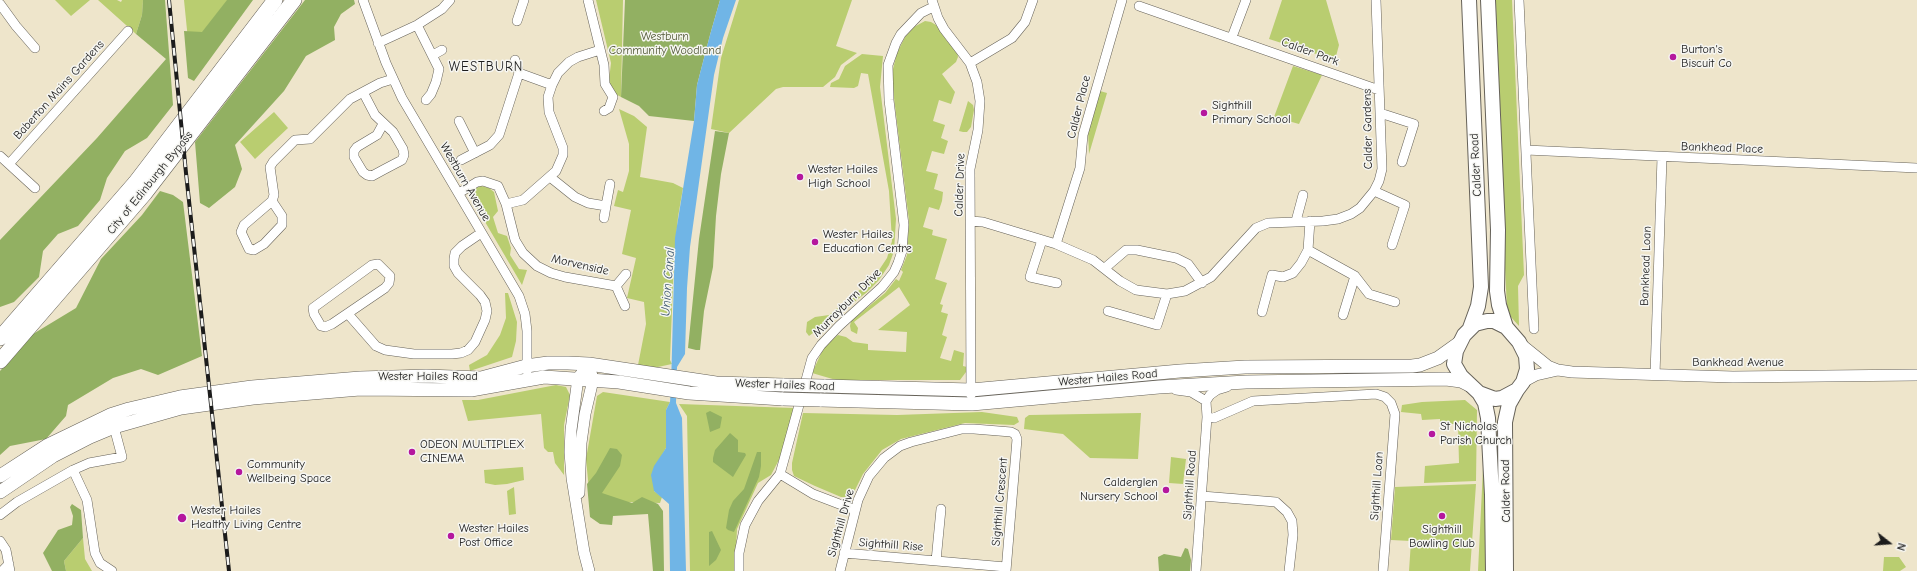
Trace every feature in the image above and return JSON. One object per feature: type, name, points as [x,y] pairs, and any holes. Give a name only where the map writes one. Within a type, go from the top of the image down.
[{"type":"highway","name":"City of Edinburgh Bypass","points":[[0,338],[135,183],[275,0]]},
{"type":"highway","name":"City of Edinburgh Bypass","points":[[0,361],[145,193],[294,0]]},
{"type":"main road","name":"Calder Road","points":[[1469,0],[1481,287],[1478,306],[1470,328]]},
{"type":"main road","name":"Calder Road","points":[[1488,0],[1498,230],[1497,292],[1499,305],[1506,327]]},
{"type":"main road","points":[[1487,321],[1500,324],[1506,327],[1519,342],[1526,356],[1527,363],[1520,386],[1502,398],[1495,399],[1474,389],[1461,376],[1454,364],[1459,342],[1470,328],[1480,322],[1487,321]]},
{"type":"main road","name":"Wester Hailes Road","points":[[0,492],[53,456],[90,436],[129,408],[180,396],[252,387],[360,378],[426,376],[481,378],[527,372],[548,363],[589,364],[716,383],[971,390],[1180,371],[1245,367],[1412,366],[1425,364],[1438,358],[1459,342]]},
{"type":"main road","name":"Wester Hailes Road","points":[[527,372],[544,376],[578,378],[689,393],[783,399],[972,404],[1159,387],[1246,382],[1446,379],[1461,381],[1474,389]]},
{"type":"main road","name":"Calder Road","points":[[1506,571],[1505,422],[1509,404],[1520,386]]},
{"type":"main road","name":"Calder Road","points":[[1474,389],[1485,404],[1488,418],[1492,495],[1493,571]]},
{"type":"main road","name":"Wester Hailes Road","points":[[0,476],[48,445],[112,421]]},
{"type":"street","name":"Westburn Avenue","points":[[363,0],[378,43],[402,98],[459,192],[481,233],[519,296],[525,314],[527,332],[527,372]]},
{"type":"street","points":[[378,43],[417,25],[442,9],[450,0]]},
{"type":"street","points":[[517,21],[524,0]]},
{"type":"street","points":[[588,0],[604,65],[605,84],[613,97],[609,108],[604,111]]},
{"type":"street","points":[[970,63],[1012,38],[1025,22],[1033,0]]},
{"type":"street","name":"Calder Place","points":[[1056,244],[1080,168],[1083,135],[1122,0]]},
{"type":"street","points":[[1232,37],[1246,0]]},
{"type":"street","name":"Calder Gardens","points":[[971,221],[983,222],[1056,244],[1093,260],[1120,281],[1136,290],[1167,294],[1185,291],[1202,283],[1221,267],[1256,228],[1268,223],[1338,219],[1351,214],[1360,208],[1374,191],[1379,181],[1382,169],[1376,0]]},
{"type":"street","points":[[1520,0],[1534,329]]},
{"type":"street","name":"Calder Drive","points":[[933,3],[944,29],[970,63],[977,82],[980,101],[978,130],[971,165],[972,404]]},
{"type":"street","name":"Murrayburn Drive","points":[[739,571],[741,539],[748,520],[758,501],[780,474],[809,367],[816,351],[839,326],[869,300],[889,279],[898,263],[904,238],[903,207],[888,94],[888,66],[891,55],[901,34],[933,3]]},
{"type":"street","points":[[0,4],[30,46]]},
{"type":"street","name":"Calder Park","points":[[1139,6],[1232,37],[1379,90]]},
{"type":"street","points":[[417,25],[439,69],[431,94],[426,100]]},
{"type":"street","name":"Baberton Mains Gardens","points":[[9,164],[128,31]]},
{"type":"street","points":[[433,55],[442,50]]},
{"type":"street","points":[[506,204],[523,200],[556,171],[563,155],[563,148],[560,138],[553,126],[549,112],[548,97],[552,84],[558,73],[569,62],[578,57],[600,50]]},
{"type":"street","points":[[461,160],[490,145],[499,135],[519,73],[515,60]]},
{"type":"street","points":[[519,73],[552,84]]},
{"type":"street","points":[[272,202],[282,216],[282,225],[264,244],[254,250],[249,249],[241,232],[244,225],[272,202],[274,195],[270,167],[272,162],[295,140],[310,139],[350,99],[380,83],[393,79]]},
{"type":"street","points":[[363,92],[371,110],[383,124],[393,132],[403,149],[404,155],[402,160],[372,176],[367,175],[363,172],[354,157],[354,151],[357,147],[377,135],[383,124]]},
{"type":"street","points":[[1380,113],[1414,124],[1402,162]]},
{"type":"street","points":[[459,121],[475,153]]},
{"type":"street","name":"Bankhead Place","points":[[1526,150],[1917,168]]},
{"type":"street","points":[[0,156],[35,188]]},
{"type":"street","name":"Bankhead Loan","points":[[1655,375],[1662,157]]},
{"type":"street","points":[[550,177],[575,197],[588,203],[606,206]]},
{"type":"street","name":"Morvenside","points":[[459,192],[477,182],[483,181],[498,186],[502,192],[506,204],[515,240],[524,253],[537,266],[565,277],[616,286]]},
{"type":"street","points":[[604,218],[610,184]]},
{"type":"street","points":[[1374,191],[1405,205],[1392,245]]},
{"type":"street","points":[[1296,221],[1303,195]]},
{"type":"street","points":[[1262,312],[1272,275],[1284,277],[1293,273],[1301,263],[1308,250],[1310,221]]},
{"type":"street","points":[[348,314],[376,346],[385,350],[414,354],[452,354],[461,353],[468,350],[475,342],[485,320],[487,311],[485,302],[480,295],[458,273],[454,266],[454,259],[455,253],[462,246],[481,233]]},
{"type":"street","points":[[1042,240],[1030,277],[1057,284]]},
{"type":"street","points":[[1105,268],[1126,250],[1138,250],[1176,258],[1188,264],[1202,283]]},
{"type":"street","points":[[1308,250],[1355,276],[1369,294],[1395,302]]},
{"type":"street","points":[[378,264],[390,276],[385,288],[348,314],[325,327],[321,326],[314,314],[313,308],[372,265],[378,264]]},
{"type":"street","name":"Morvenside","points":[[616,286],[626,274]]},
{"type":"street","points":[[1343,315],[1355,276]]},
{"type":"street","name":"Morvenside","points":[[616,286],[625,306]]},
{"type":"street","points":[[1108,311],[1157,325],[1167,294]]},
{"type":"street","name":"Bankhead Avenue","points":[[1519,342],[1541,361],[1558,370]]},
{"type":"street","points":[[589,364],[578,378],[571,430],[570,452],[572,478],[584,552],[589,571]]},
{"type":"street","points":[[578,509],[581,443],[585,414],[593,380],[589,364]]},
{"type":"street","name":"Bankhead Avenue","points":[[1520,386],[1536,375],[1558,370],[1589,374],[1733,377],[1917,375]]},
{"type":"street","points":[[1159,387],[1191,392],[1206,401],[1210,395],[1217,390],[1246,382]]},
{"type":"street","name":"Sighthill Loan","points":[[1207,417],[1214,418],[1254,401],[1376,394],[1386,397],[1392,403],[1395,414],[1383,571]]},
{"type":"street","name":"Sighthill Road","points":[[1196,571],[1207,417],[1206,401]]},
{"type":"street","points":[[0,515],[17,502],[73,470],[89,463],[122,457],[112,421]]},
{"type":"street","name":"Sighthill Drive","points":[[840,571],[855,510],[869,476],[884,458],[900,446],[962,429],[1011,432],[1015,434]]},
{"type":"street","name":"Sighthill Crescent","points":[[1006,569],[1016,447],[1015,434]]},
{"type":"street","points":[[73,470],[87,500],[95,553],[97,558],[107,570]]},
{"type":"street","points":[[780,474],[813,494],[855,510]]},
{"type":"street","points":[[1202,496],[1276,502],[1287,512],[1292,521],[1293,535],[1289,571]]},
{"type":"street","name":"Sighthill Rise","points":[[936,561],[941,509]]},
{"type":"street","points":[[0,541],[6,550],[10,568],[2,571]]},
{"type":"street","name":"Sighthill Rise","points":[[844,553],[1006,569]]},
{"type":"green space","points":[[55,0],[90,0],[71,16]]},
{"type":"green space","points":[[98,0],[117,0],[121,2],[122,0],[143,0],[142,15],[136,34]]},
{"type":"green space","points":[[143,0],[165,0],[173,105],[147,138],[125,151],[107,178],[100,200],[78,226],[58,234],[43,251],[39,277],[14,302],[0,307],[0,240],[97,138],[166,59],[136,34],[142,15]]},
{"type":"green space","points":[[184,0],[228,0],[189,50]]},
{"type":"green space","points":[[227,0],[253,0],[194,81],[188,78],[184,31],[202,32]]},
{"type":"green space","points":[[305,0],[354,0],[355,4],[341,14],[334,27],[335,40],[306,56],[284,91],[235,145],[242,169],[235,187],[209,208],[200,203],[195,142]]},
{"type":"green space","points":[[596,0],[623,0],[621,97],[612,92],[609,80],[611,63]]},
{"type":"green space","name":"Westburn Community Woodland","points":[[625,0],[720,0],[697,85],[694,121],[649,116],[639,106],[621,97]]},
{"type":"green space","points":[[739,0],[852,0],[836,46],[857,53],[841,65],[835,77],[823,87],[783,87],[776,89],[729,133],[711,129],[721,58]]},
{"type":"green space","points":[[1282,0],[1326,0],[1339,45],[1335,60],[1269,39]]},
{"type":"green space","points":[[1496,0],[1512,0],[1524,275],[1518,286],[1519,326],[1510,316],[1507,308],[1498,131]]},
{"type":"green space","points":[[925,21],[936,25],[947,41],[957,51],[958,57],[956,62],[942,74],[955,92],[951,104],[939,100],[933,121],[945,125],[941,138],[948,141],[944,154],[932,151],[926,171],[938,174],[934,189],[943,192],[942,201],[939,210],[929,207],[923,227],[933,230],[932,235],[947,239],[935,279],[947,283],[940,304],[943,305],[941,312],[948,314],[942,335],[947,337],[940,358],[951,361],[954,350],[964,353],[963,366],[967,367],[966,372],[960,380],[836,380],[812,373],[824,347],[838,335],[846,337],[853,342],[868,344],[868,350],[906,352],[907,332],[878,330],[910,305],[899,287],[854,322],[858,328],[857,334],[851,331],[850,326],[851,321],[885,293],[896,279],[899,281],[903,272],[901,270],[907,255],[909,221],[893,90],[893,69],[897,53],[905,37],[914,27]]},
{"type":"green space","points":[[862,54],[883,56],[880,87],[896,219],[894,251],[889,265],[879,280],[866,293],[809,336],[806,332],[807,322],[815,317],[829,315],[873,279],[887,258],[892,241],[889,191],[868,74],[861,73],[858,86],[854,88],[830,87],[831,83],[839,79],[845,66]]},
{"type":"green space","points":[[1293,66],[1322,75],[1299,124],[1274,117]]},
{"type":"green space","points":[[1100,91],[1107,93],[1089,154],[1088,132]]},
{"type":"green space","points":[[968,101],[973,105],[974,110],[971,127],[967,132],[963,132],[959,131]]},
{"type":"green space","points":[[619,109],[634,116],[647,127],[640,177],[673,183],[683,188],[678,217],[674,259],[670,360],[672,364],[653,368],[638,365],[646,324],[644,302],[627,298],[636,258],[622,254],[631,210],[614,206],[618,190],[623,192],[629,171],[629,144]]},
{"type":"green space","points":[[274,112],[288,128],[255,159],[240,142]]},
{"type":"green space","points":[[715,131],[729,133],[721,174],[716,216],[713,267],[704,311],[700,350],[696,350],[688,348],[699,239]]},
{"type":"green space","points":[[481,186],[489,188],[494,192],[498,211],[493,217],[498,233],[507,236],[511,248],[510,255],[519,269],[527,270],[522,285],[474,203],[472,196],[474,189]]},
{"type":"green space","points":[[160,191],[173,195],[183,202],[202,356],[158,375],[141,369],[113,378],[68,405],[66,416],[46,439],[10,446],[0,455],[0,371],[33,334],[76,308],[101,259],[142,215]]},
{"type":"green space","points":[[505,293],[508,293],[517,322],[516,341],[512,357],[470,371],[469,365],[487,355],[500,335],[506,318]]},
{"type":"green space","points":[[556,385],[566,387],[570,395],[564,425],[564,475],[555,463],[553,452],[548,452],[544,448],[541,414],[468,421],[462,400],[478,400]]},
{"type":"green space","points":[[603,392],[670,402],[666,410],[666,448],[662,455],[654,491],[662,497],[660,503],[590,501],[586,459],[597,396]]},
{"type":"green space","points":[[1465,400],[1477,410],[1476,481],[1424,483],[1425,466],[1459,463],[1458,424],[1440,424],[1440,419],[1422,420],[1421,414],[1401,412],[1402,405],[1422,402]]},
{"type":"green space","points":[[679,404],[794,408],[781,456],[771,475],[758,483],[737,529],[735,571],[690,571],[687,416]]},
{"type":"green space","points":[[710,411],[722,417],[720,428],[710,432],[706,413]]},
{"type":"green space","points":[[982,412],[1017,417],[1019,422],[1014,425],[965,423],[901,439],[882,450],[863,474],[854,492],[845,497],[841,497],[794,476],[792,470],[792,463],[803,413],[897,415]]},
{"type":"green space","points":[[1141,413],[1138,459],[1090,458],[1063,434],[1024,429],[1025,418],[1029,415]]},
{"type":"green space","points":[[730,433],[738,440],[738,452],[745,453],[746,455],[733,477],[713,462],[715,450]]},
{"type":"green space","points":[[610,448],[617,449],[622,455],[620,466],[602,493],[632,503],[642,497],[658,504],[663,511],[664,571],[653,571],[648,514],[613,516],[612,525],[600,524],[590,517],[587,484],[596,473]]},
{"type":"green space","points":[[757,452],[761,452],[759,477],[734,532],[726,528],[729,510],[733,501],[744,489]]},
{"type":"green space","points":[[1171,457],[1186,459],[1183,484],[1169,483]]},
{"type":"green space","points":[[523,467],[524,480],[495,485],[485,483],[484,470]]},
{"type":"green space","points":[[1483,468],[1486,472],[1487,571],[1478,571]]},
{"type":"green space","points":[[1476,484],[1470,571],[1409,571],[1411,541],[1391,540],[1395,487]]},
{"type":"green space","points":[[514,487],[516,514],[509,515],[507,491]]},
{"type":"green space","points":[[72,504],[81,510],[83,538],[64,561],[66,571],[52,571],[43,553],[58,530],[72,525],[73,516],[70,507]]},
{"type":"green space","points":[[712,531],[721,550],[716,560],[709,566],[709,532]]},
{"type":"green space","points":[[83,538],[85,559],[92,571],[66,571],[64,561]]},
{"type":"green space","points":[[1185,548],[1188,549],[1191,560],[1190,571],[1159,571],[1158,557],[1164,554],[1181,557]]},
{"type":"green space","points":[[1884,557],[1899,557],[1906,567],[1900,571],[1883,571]]},
{"type":"water","points":[[720,0],[736,0],[723,38],[714,75],[690,247],[685,354],[677,367],[676,403],[682,418],[686,571],[670,571],[669,504],[654,491],[651,475],[654,466],[666,448],[666,410],[670,402],[671,387],[675,238],[694,121],[697,85]]},
{"type":"railway","points":[[169,0],[229,571]]},
{"type":"place","name":"Burton's Biscuit Co","points":[[1673,57]]},
{"type":"place","name":"Sighthill Primary School","points":[[1204,113]]},
{"type":"place","name":"Wester Hailes High School","points":[[800,177]]},
{"type":"place","name":"Wester Hailes Education Centre","points":[[815,242]]},
{"type":"place","name":"St Nicholas Parish Church","points":[[1432,434]]},
{"type":"place","name":"ODEON MULTIPLEX CINEMA","points":[[412,452]]},
{"type":"place","name":"Community Wellbeing Space","points":[[239,472]]},
{"type":"place","name":"Calderglen Nursery School","points":[[1166,490]]},
{"type":"place","name":"Sighthill Bowling Club","points":[[1442,516]]},
{"type":"place","name":"Wester Hailes Healthy Living Centre","points":[[182,518]]},
{"type":"place","name":"Wester Hailes Post Office","points":[[451,536]]},
{"type":"district","name":"WESTBURN","points":[[486,67]]},
{"type":"water label","name":"Union Canal","points":[[668,282]]}]
